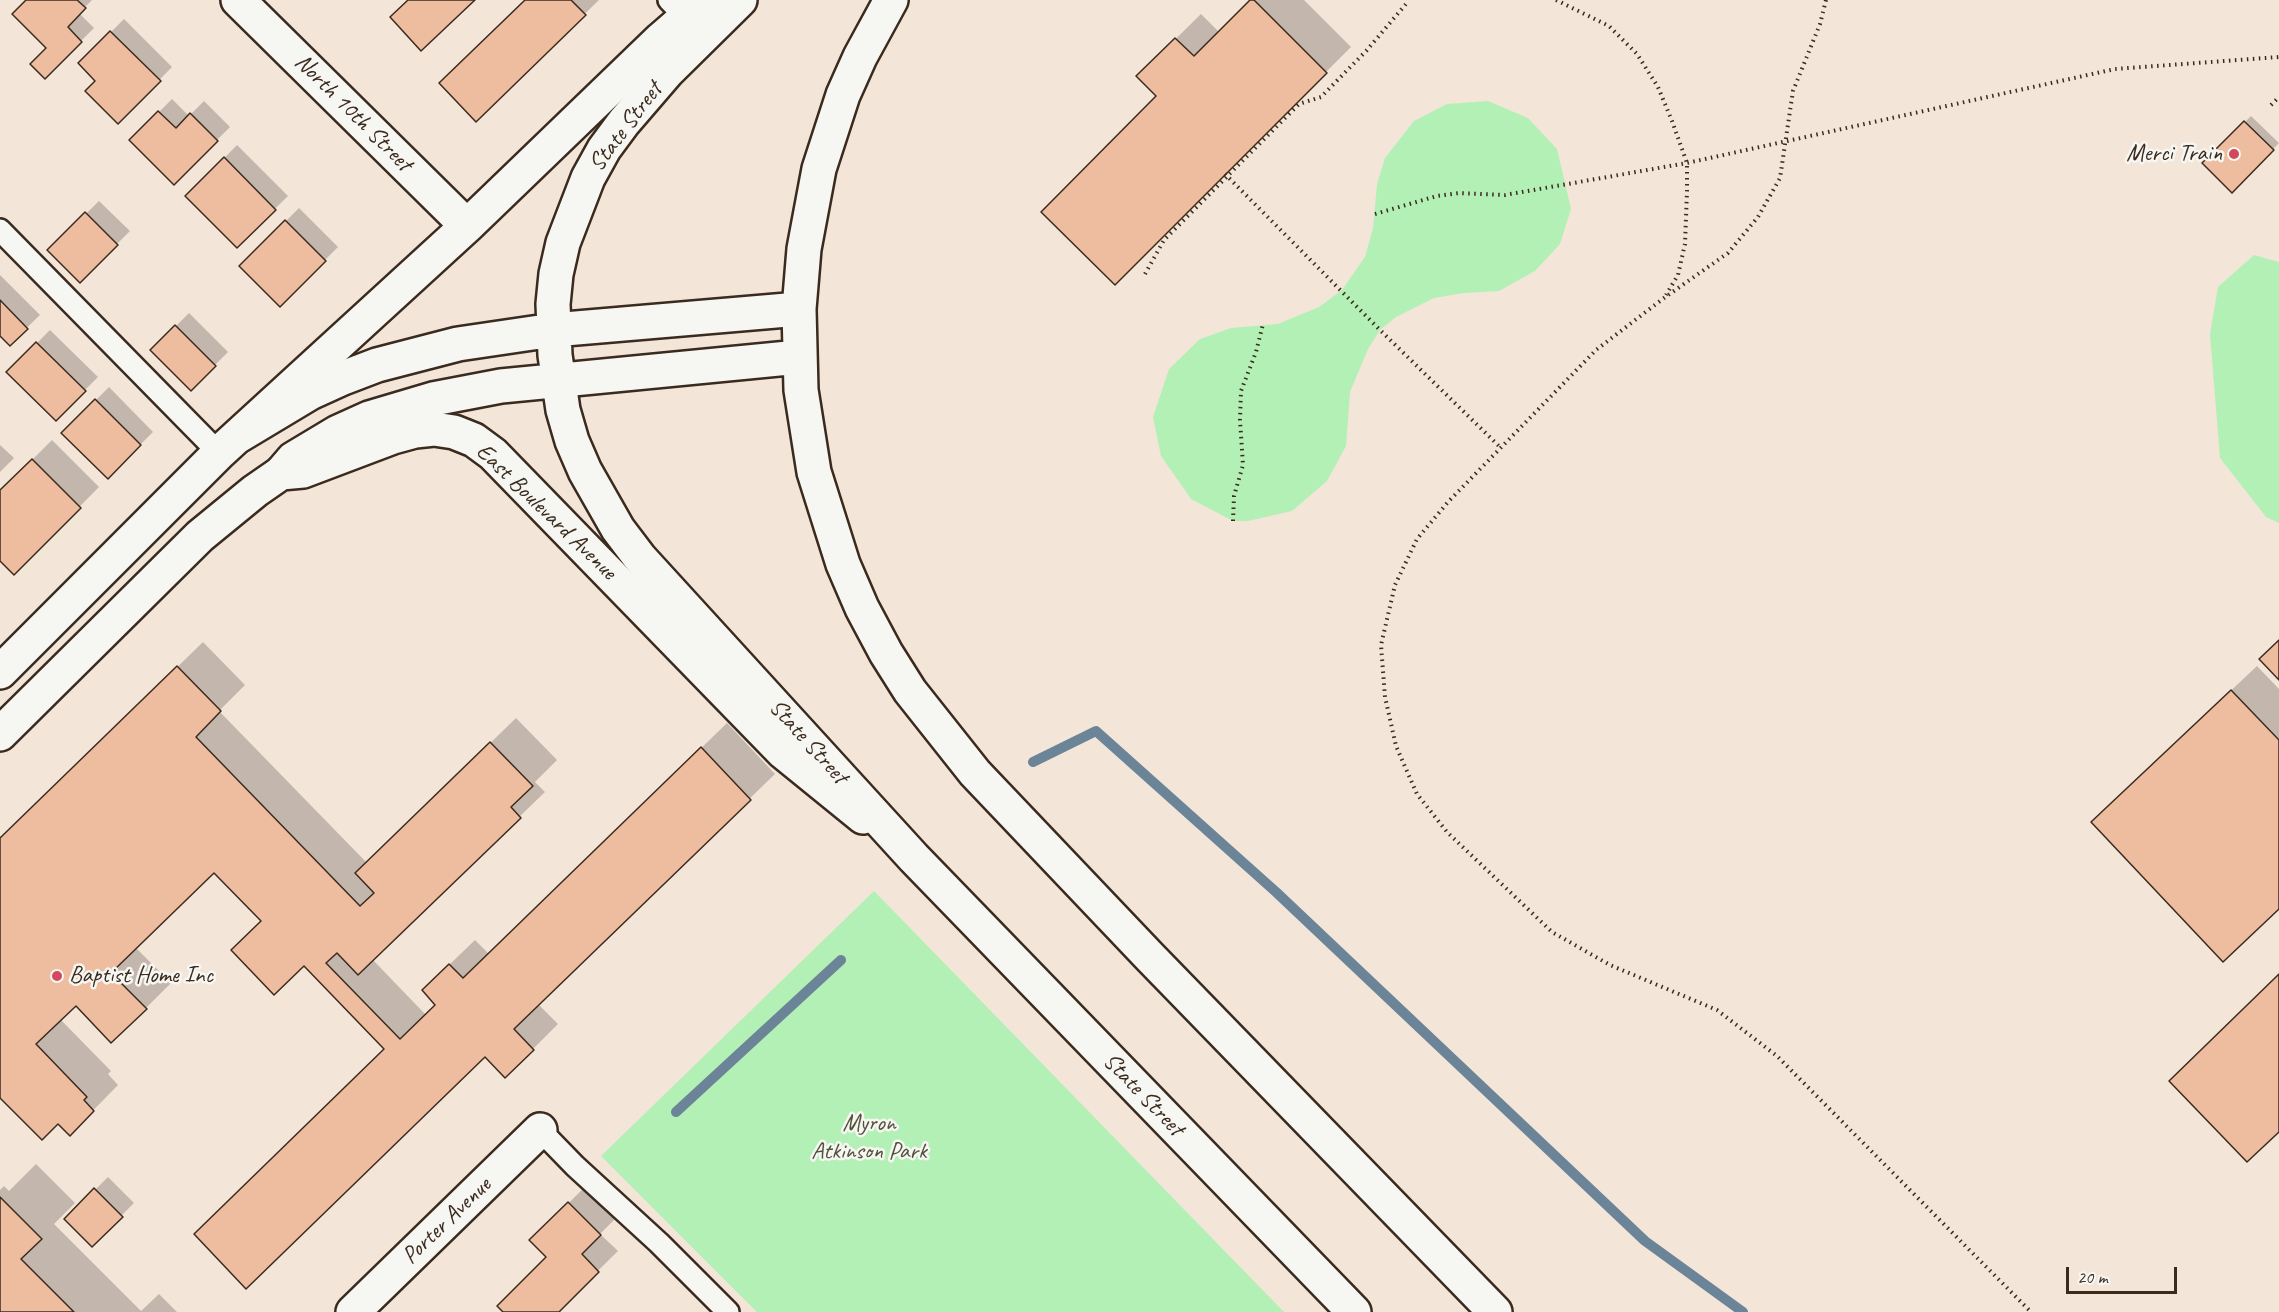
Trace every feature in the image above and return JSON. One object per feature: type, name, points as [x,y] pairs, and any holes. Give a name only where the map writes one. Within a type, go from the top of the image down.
[{"type":"main road","name":"North 10th Street","points":[[238,0],[468,226]]},
{"type":"main road","points":[[0,672],[229,444],[468,226],[691,13],[740,0]]},
{"type":"main road","points":[[891,0],[860,57],[843,95],[819,169],[804,249],[799,309],[799,357],[806,428],[814,472],[843,564],[862,608],[910,691],[940,731],[990,789],[1495,1312]]},
{"type":"main road","name":"State Street","points":[[691,13],[667,72],[604,149],[588,178],[563,243],[553,304],[557,380],[572,441],[585,471],[618,529],[640,558],[914,858],[1354,1312]]},
{"type":"main road","points":[[229,444],[310,393],[377,365],[458,344],[553,330],[799,309]]},
{"type":"main road","points":[[281,473],[293,459],[314,445],[369,418],[400,407],[466,392],[557,380],[799,357]]},
{"type":"main road","name":"East Boulevard Avenue","points":[[0,734],[201,536],[255,491],[281,473],[303,471],[393,437],[434,429],[454,432],[474,440],[493,454],[783,752],[914,858]]},
{"type":"main road","name":"Porter Avenue","points":[[370,1307],[540,1130]]},
{"type":"lane","points":[[0,230],[229,444]]},
{"type":"lane","points":[[540,1130],[728,1312]]},
{"type":"path","points":[[1145,274],[1164,240],[1226,175],[1299,104],[1321,97],[1367,50],[1407,0]]},
{"type":"path","points":[[1556,0],[1609,26],[1637,54],[1658,87],[1687,163],[1685,244],[1678,275],[1664,298]]},
{"type":"path","points":[[1826,0],[1820,24],[1793,91],[1780,178],[1758,217],[1728,253],[1596,350],[1448,502],[1417,538],[1395,585],[1381,645],[1384,697],[1396,746],[1417,794],[1447,832],[1552,932],[1610,965],[1717,1010],[1777,1056],[2031,1312]]},
{"type":"path","points":[[1376,214],[1437,196],[1459,193],[1505,195],[1687,163],[2115,69],[2279,57]]},
{"type":"path","points":[[2271,105],[2279,97]]},
{"type":"path","points":[[1226,175],[1380,330],[1502,448]]},
{"type":"path","points":[[1233,521],[1234,496],[1244,465],[1240,420],[1241,391],[1256,352],[1263,324]]},
{"type":"green space","points":[[1488,101],[1528,118],[1557,149],[1571,209],[1560,244],[1535,271],[1499,291],[1434,298],[1396,317],[1380,330],[1368,349],[1350,392],[1346,446],[1327,481],[1292,511],[1248,521],[1233,521],[1191,499],[1161,456],[1153,417],[1169,369],[1200,339],[1231,328],[1278,324],[1319,307],[1342,290],[1365,257],[1373,228],[1377,184],[1385,158],[1414,121],[1447,104]]},
{"type":"green space","points":[[2254,255],[2279,262],[2279,523],[2266,517],[2220,458],[2210,334],[2218,287]]},
{"type":"green space","name":"Myron Atkinson Park","points":[[874,891],[1284,1312],[757,1312],[601,1156]]},
{"type":"building","points":[[26,0],[77,0],[86,8],[68,27],[82,42],[45,79],[30,64],[46,48],[12,14]]},
{"type":"building","points":[[408,0],[475,0],[421,51],[390,17]]},
{"type":"building","points":[[525,0],[571,0],[586,15],[476,122],[439,83]]},
{"type":"building","points":[[1250,0],[1254,0],[1327,73],[1115,285],[1041,212],[1156,96],[1136,76],[1175,38],[1194,56]]},
{"type":"building","points":[[110,31],[161,81],[118,124],[85,91],[95,81],[78,63]]},
{"type":"building","points":[[158,111],[176,128],[190,113],[218,141],[174,185],[129,140]]},
{"type":"building","points":[[2244,121],[2274,150],[2232,193],[2202,163]]},
{"type":"building","points":[[224,157],[276,210],[237,248],[185,196]]},
{"type":"building","points":[[85,212],[118,245],[80,283],[47,250]]},
{"type":"building","points":[[285,220],[326,261],[280,307],[239,266]]},
{"type":"building","points":[[0,300],[28,329],[10,346],[0,336]]},
{"type":"building","points":[[175,325],[216,366],[191,391],[150,350]]},
{"type":"building","points":[[36,342],[86,391],[56,421],[6,372]]},
{"type":"building","points":[[95,399],[141,445],[108,479],[61,433]]},
{"type":"building","points":[[32,459],[81,508],[14,575],[0,561],[0,490]]},
{"type":"building","points":[[2279,640],[2279,680],[2259,659]]},
{"type":"building","name":"Baptist Home Inc","points":[[177,666],[221,711],[196,737],[360,906],[374,893],[355,873],[490,742],[533,786],[511,807],[521,818],[358,975],[337,953],[326,963],[400,1039],[435,1005],[422,990],[449,964],[463,978],[701,747],[751,800],[514,1029],[534,1050],[505,1078],[485,1057],[246,1289],[194,1234],[384,1049],[304,966],[274,995],[231,950],[261,921],[214,873],[111,973],[147,1009],[111,1043],[76,1006],[36,1044],[87,1097],[84,1100],[94,1111],[70,1136],[58,1124],[42,1140],[0,1098],[0,838]]},
{"type":"building","points":[[2231,690],[2279,740],[2279,909],[2223,962],[2091,822]]},
{"type":"building","points":[[2279,974],[2279,1132],[2247,1162],[2169,1081]]},
{"type":"building","points":[[94,1188],[123,1217],[92,1247],[64,1219]]},
{"type":"building","points":[[0,1197],[42,1239],[21,1259],[74,1312],[0,1312]]},
{"type":"building","points":[[568,1202],[601,1235],[582,1254],[599,1272],[559,1312],[503,1312],[497,1306],[546,1257],[529,1240]]},
{"type":"waterway","points":[[1033,762],[1096,731],[1276,892],[1645,1241],[1743,1312]]},
{"type":"waterway","points":[[676,1112],[841,960]]},
{"type":"place","name":"Merci Train","points":[[2234,154]]},
{"type":"place","name":"Baptist Home Inc","points":[[57,976]]}]
